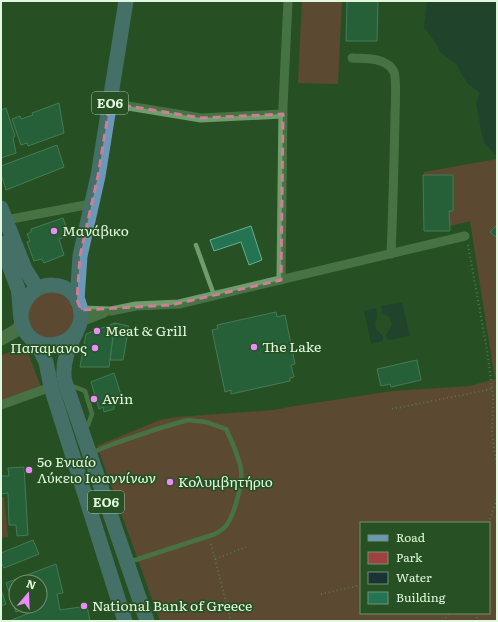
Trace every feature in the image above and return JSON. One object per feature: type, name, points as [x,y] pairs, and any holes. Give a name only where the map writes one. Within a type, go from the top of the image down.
[{"type":"main road","name":"ΕΟ6","points":[[126,1],[98,176],[80,256],[79,316],[67,355],[64,376],[148,621]]},
{"type":"main road","points":[[1,339],[16,330],[21,318],[22,306],[25,299],[37,288],[24,269],[3,214]]},
{"type":"main road","points":[[1,243],[18,289],[21,318]]},
{"type":"main road","name":"ΕΟ6","points":[[37,288],[45,285],[54,285],[66,278],[73,270],[80,256]]},
{"type":"main road","points":[[31,338],[40,343],[50,345],[59,344],[68,340],[79,316],[67,290],[54,285]]},
{"type":"main road","name":"ΕΟ6","points":[[21,318],[26,331],[39,348],[46,362],[52,388],[126,621]]},
{"type":"street","points":[[281,280],[283,114],[288,1]]},
{"type":"street","points":[[352,58],[384,62],[393,71],[395,76],[391,254]]},
{"type":"street","points":[[110,103],[201,118],[283,114]]},
{"type":"street","points":[[3,214],[91,204]]},
{"type":"street","points":[[79,316],[136,306],[171,305],[465,236]]},
{"type":"street","points":[[1,405],[52,388]]},
{"type":"lane","points":[[196,245],[214,296]]},
{"type":"lane","points":[[75,387],[85,391],[92,414],[88,425]]},
{"type":"lane","points":[[90,454],[160,428],[188,420],[206,422],[226,429],[238,458],[241,469],[241,479],[231,517],[226,526],[215,534],[127,563]]},
{"type":"path","points":[[465,236],[468,242],[492,388],[493,444],[497,467]]},
{"type":"path","points":[[392,409],[492,388]]},
{"type":"path","points":[[489,522],[497,497]]},
{"type":"path","points":[[215,534],[210,545],[231,621]]},
{"type":"path","points":[[215,559],[246,547]]},
{"type":"path","points":[[321,594],[360,585]]},
{"type":"highlighted area","points":[[110,103],[201,118],[283,114],[281,280],[171,305],[81,310],[77,300],[80,256],[98,176]]},
{"type":"green space","points":[[302,1],[342,1],[338,84],[298,83]]},
{"type":"green space","points":[[497,159],[497,621],[160,621],[97,446],[160,420],[177,417],[274,410],[393,391],[470,386],[495,379],[470,221],[430,231],[424,172]]},
{"type":"green space","points":[[47,286],[79,305],[68,340],[32,338],[24,302]]},
{"type":"green space","points":[[21,343],[25,345],[41,387],[1,402],[1,356],[10,352]]},
{"type":"green space","points":[[1,497],[4,497],[8,537],[1,538]]},
{"type":"water","points":[[427,1],[497,1],[497,157],[484,142],[482,135],[476,103],[480,93],[468,84],[457,65],[440,52],[437,45],[424,27]]},
{"type":"water","points":[[402,302],[410,336],[388,340],[386,335],[392,324],[389,317],[382,313],[381,306]]},
{"type":"water","points":[[376,308],[376,328],[383,336],[383,341],[371,344],[364,311]]},
{"type":"building","points":[[347,1],[378,1],[377,41],[346,41]]},
{"type":"building","points":[[59,103],[64,133],[28,146],[27,143],[21,145],[12,119],[20,116],[21,119],[33,115],[32,113]]},
{"type":"building","points":[[6,108],[15,136],[13,138],[16,153],[1,158],[1,110]]},
{"type":"building","points":[[57,145],[64,167],[6,190],[1,174],[1,166]]},
{"type":"building","points":[[423,175],[453,175],[453,211],[449,211],[450,231],[424,231]]},
{"type":"building","points":[[63,218],[69,235],[59,239],[64,255],[44,263],[42,259],[34,261],[27,242],[30,241],[27,234],[31,232],[31,229]]},
{"type":"building","points":[[497,225],[497,238],[490,232]]},
{"type":"building","points":[[251,226],[262,260],[249,265],[241,242],[214,251],[210,240]]},
{"type":"building","name":"The Lake","points":[[276,312],[277,317],[285,315],[295,364],[291,365],[294,377],[290,378],[290,381],[231,394],[231,390],[225,392],[212,330],[218,329],[217,325]]},
{"type":"building","points":[[115,323],[109,367],[80,367],[86,334]]},
{"type":"building","points":[[115,323],[129,326],[123,360],[110,360]]},
{"type":"building","points":[[417,360],[421,380],[391,387],[390,384],[381,386],[377,369]]},
{"type":"building","points":[[114,373],[123,401],[114,404],[114,409],[104,412],[103,407],[99,409],[91,382]]},
{"type":"building","points":[[24,467],[28,535],[17,536],[16,525],[9,525],[8,493],[1,494],[1,476],[9,476],[8,468]]},
{"type":"building","points":[[33,540],[39,554],[4,568],[1,562],[1,553]]},
{"type":"building","points":[[56,564],[63,593],[57,594],[60,610],[87,606],[90,621],[9,621],[27,614],[48,614],[48,574],[30,574]]},
{"type":"building","points":[[1,590],[6,604],[1,606]]},
{"type":"place","name":"Μανάβικο","points":[[54,231]]},
{"type":"place","name":"Meat & Grill","points":[[97,331]]},
{"type":"place","name":"The Lake","points":[[254,347]]},
{"type":"place","name":"Παπαμανος","points":[[95,348]]},
{"type":"place","name":"Avin","points":[[94,399]]},
{"type":"place","name":"5ο Ενιαίο Λύκειο Ιωαννίνων","points":[[29,470]]},
{"type":"place","name":"Κολυμβητήριο","points":[[170,482]]},
{"type":"place","name":"National Bank of Greece","points":[[84,606]]}]
